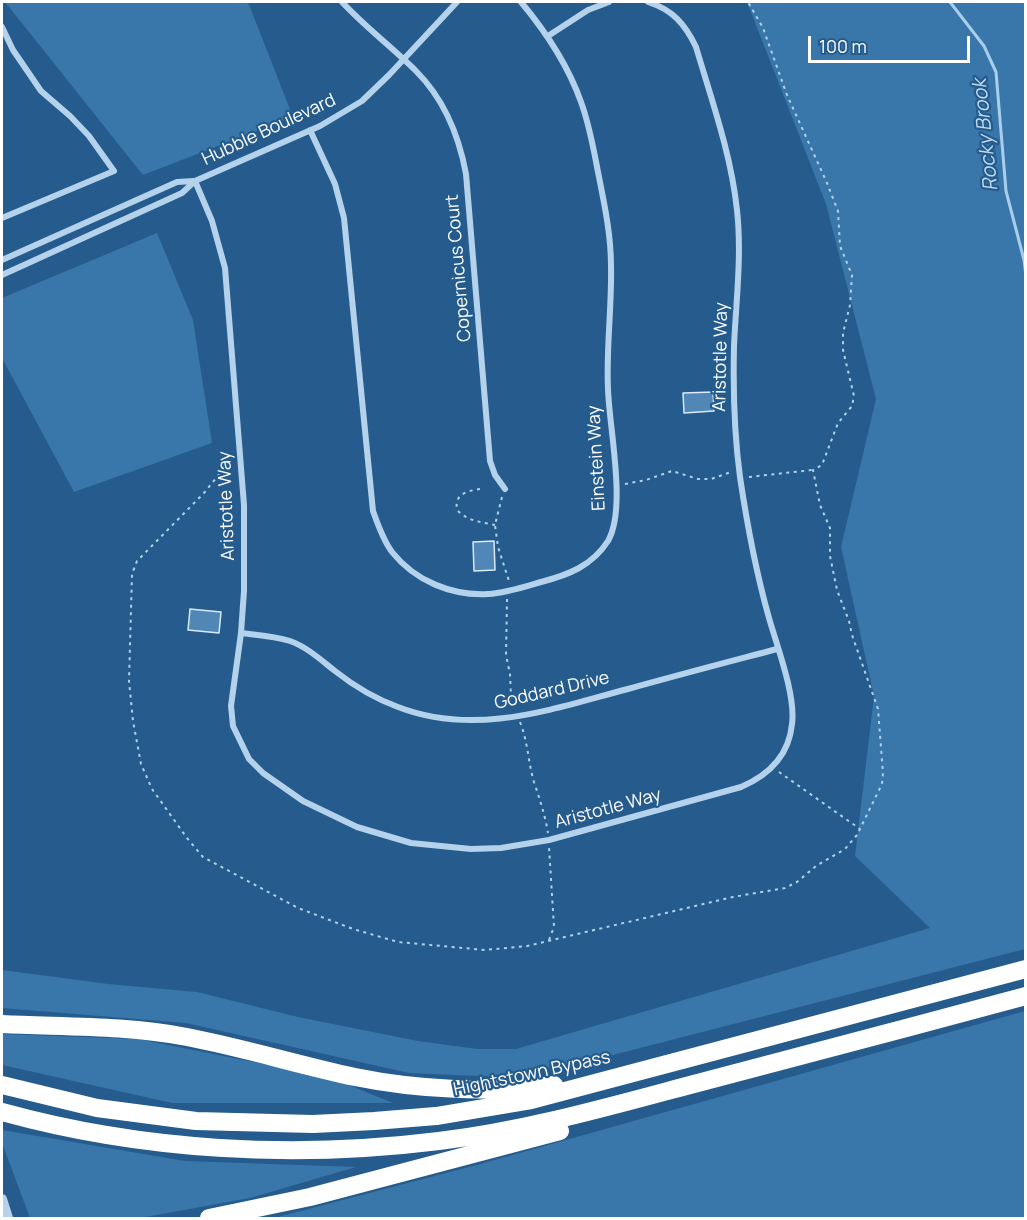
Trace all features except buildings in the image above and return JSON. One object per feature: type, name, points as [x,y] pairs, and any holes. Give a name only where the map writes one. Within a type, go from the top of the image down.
[{"type":"highway","name":"Hightstown Bypass","points":[[2,1085],[97,1108],[146,1116],[246,1124],[313,1124],[385,1120],[487,1108],[531,1100],[1026,969]]},
{"type":"highway","points":[[5,1113],[93,1133],[195,1147],[291,1150],[376,1147],[439,1141],[537,1125],[1026,996]]},
{"type":"highway","points":[[2,1024],[159,1032],[357,1077],[458,1088],[509,1088],[577,1082],[642,1071]]},
{"type":"highway","points":[[209,1218],[310,1197],[548,1135],[737,1074]]},
{"type":"street","name":"Copernicus Court","points":[[342,2],[423,78],[440,101],[454,129],[466,174],[490,461],[495,475],[505,489]]},
{"type":"street","name":"Hubble Boulevard","points":[[2,275],[182,193],[195,181],[310,130],[362,101],[404,60],[457,2]]},
{"type":"street","name":"Einstein Way","points":[[310,130],[341,201],[373,512],[391,550],[402,563],[426,580],[443,588],[468,594],[509,591],[561,577],[587,565],[608,540],[614,525],[617,505],[608,389],[611,274],[607,216],[581,102],[548,36],[521,2]]},
{"type":"street","points":[[548,36],[588,10],[609,2]]},
{"type":"street","name":"Aristotle Way","points":[[195,181],[212,221],[225,268],[244,505],[244,591],[231,706],[233,726],[249,759],[263,773],[303,801],[357,827],[384,837],[411,843],[471,849],[501,848],[549,840],[741,787],[756,780],[782,756],[790,737],[793,718],[789,694],[757,572],[740,474],[733,383],[738,246],[737,211],[732,174],[696,47],[680,20],[670,12],[648,2]]},
{"type":"street","points":[[2,27],[13,50],[41,91],[89,136],[114,171],[2,218]]},
{"type":"street","name":"Hubble Boulevard","points":[[2,260],[177,182],[195,181]]},
{"type":"street","name":"Goddard Drive","points":[[241,633],[291,641],[306,649],[354,685],[398,707],[423,715],[459,721],[519,717],[777,649]]},
{"type":"street","points":[[2,1199],[8,1218]]},
{"type":"path","points":[[616,485],[646,480],[672,471],[698,479],[711,479],[729,472],[740,474],[813,470],[822,465],[838,423],[852,406],[854,396],[843,350],[843,333],[850,305],[852,275],[840,246],[838,211],[787,95],[763,28],[748,2]]},
{"type":"path","points":[[229,462],[204,493],[137,561],[132,574],[129,681],[141,764],[152,789],[203,857],[298,908],[353,929],[398,942],[484,950],[527,946],[733,897],[784,888],[797,882],[816,866],[845,849],[860,830],[882,784],[878,709],[837,590],[830,556],[830,528],[820,506],[813,470]]},
{"type":"path","points":[[480,489],[462,493],[458,498],[457,510],[461,515],[474,521],[495,525]]},
{"type":"path","points":[[505,489],[495,525],[498,547],[510,583],[506,655],[511,696],[528,746],[534,782],[544,810],[549,840],[554,927],[549,941]]},
{"type":"path","points":[[772,767],[860,830]]},
{"type":"shaded area","points":[[5,2],[248,2],[293,117],[143,175]]},
{"type":"shaded area","points":[[747,2],[1025,2],[1025,949],[613,1055],[500,1077],[409,1073],[186,1023],[2,1008],[2,970],[108,984],[197,992],[298,1017],[418,1041],[477,1049],[516,1049],[930,928],[855,856],[874,696],[841,547],[876,399],[826,204]]},
{"type":"shaded area","points":[[157,233],[193,320],[212,443],[74,492],[2,358],[2,298]]},
{"type":"shaded area","points":[[1025,1011],[1025,1218],[274,1218],[484,1163]]},
{"type":"shaded area","points":[[2,1034],[138,1039],[329,1077],[393,1103],[172,1103],[2,1065]]},
{"type":"shaded area","points":[[2,1130],[185,1161],[356,1167],[250,1198],[140,1218],[30,1218],[2,1143]]},
{"type":"waterway","name":"Rocky Brook","points":[[950,2],[984,46],[996,72],[1006,191],[1026,276]]}]
